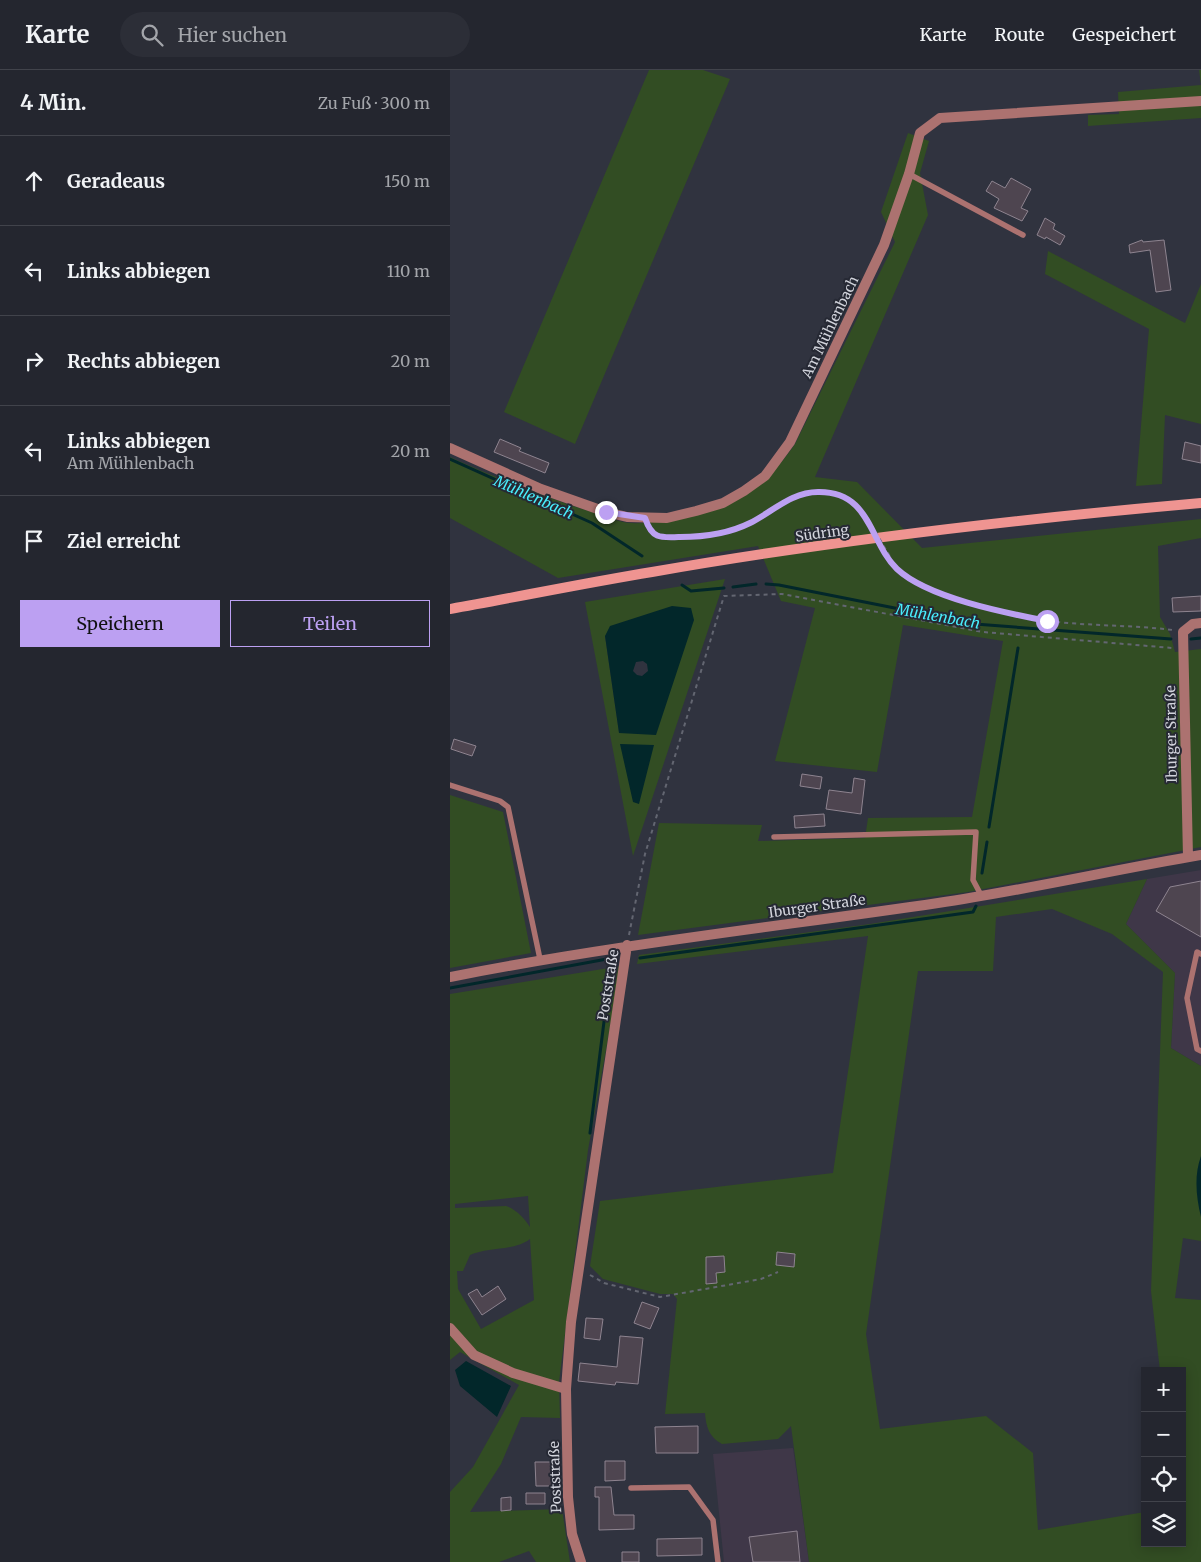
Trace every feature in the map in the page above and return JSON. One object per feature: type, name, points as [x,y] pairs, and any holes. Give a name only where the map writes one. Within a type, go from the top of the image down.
[{"type":"main road","name":"Südring","points":[[450,609],[654,571],[859,541],[1089,513],[1201,503]]},
{"type":"street","name":"Am Mühlenbach","points":[[450,448],[541,489],[606,512],[645,518],[667,518],[723,503],[765,476],[781,457],[790,442],[884,245],[909,174],[920,133],[940,118],[1201,101]]},
{"type":"street","points":[[1183,632],[1193,624],[1201,623]]},
{"type":"street","name":"Iburger Straße","points":[[1183,632],[1188,857]]},
{"type":"street","name":"Iburger Straße","points":[[450,977],[540,959],[627,945],[940,903],[1201,855]]},
{"type":"street","name":"Poststraße","points":[[580,1562],[572,1534],[568,1498],[566,1389],[571,1322],[627,945]]},
{"type":"street","points":[[450,1328],[474,1355],[513,1373],[566,1389]]},
{"type":"lane","points":[[909,174],[1023,234]]},
{"type":"lane","points":[[450,785],[500,801],[508,807],[540,959]]},
{"type":"lane","points":[[774,837],[976,832],[973,880],[981,895]]},
{"type":"lane","points":[[1201,954],[1197,952],[1188,998],[1197,1049],[1201,1051]]},
{"type":"lane","points":[[631,1488],[689,1487],[713,1520],[718,1562]]},
{"type":"path","points":[[645,518],[648,529],[661,538],[699,537],[725,532],[748,524],[789,499],[805,493],[834,494],[857,506],[866,516],[898,570],[919,584],[995,611],[1047,621],[1183,632]]},
{"type":"path","name":"Poststraße","points":[[627,945],[645,854],[724,596],[782,594],[984,632],[1182,649]]},
{"type":"path","points":[[581,1258],[586,1273],[604,1283],[660,1297],[761,1279],[778,1272]]},
{"type":"shaded area","points":[[672,606],[691,608],[694,620],[656,735],[619,733],[605,636],[610,626]],"holes":[[[643,661],[647,664],[648,671],[642,676],[637,675],[633,671],[636,662]]]},
{"type":"shaded area","points":[[620,744],[654,745],[639,804],[633,802]]},
{"type":"shaded area","points":[[1201,870],[1201,1066],[1171,1048],[1175,973],[1126,924],[1147,879]]},
{"type":"shaded area","points":[[1201,1156],[1201,1217],[1196,1186]]},
{"type":"shaded area","points":[[466,1361],[511,1386],[497,1417],[460,1386],[455,1370]]},
{"type":"shaded area","points":[[793,1448],[809,1562],[724,1562],[713,1454]]},
{"type":"green space","points":[[649,70],[703,70],[730,79],[575,444],[504,412]]},
{"type":"green space","points":[[1201,85],[1201,118],[1088,126],[1088,115],[1119,114],[1118,92]]},
{"type":"green space","points":[[908,133],[929,141],[920,173],[928,215],[815,477],[857,482],[922,548],[1201,519],[1201,538],[1158,546],[1160,617],[1170,634],[1175,652],[1201,649],[1201,847],[968,892],[638,935],[659,823],[762,825],[758,841],[865,838],[868,818],[972,817],[1003,641],[903,625],[877,772],[775,761],[815,608],[781,601],[758,546],[558,578],[450,518],[450,457],[538,494],[627,523],[687,517],[706,512],[724,506],[755,488],[782,461],[795,444],[895,242],[881,212]]},
{"type":"green space","points":[[1048,251],[1185,323],[1201,284],[1201,424],[1165,415],[1162,484],[1136,486],[1149,329],[1045,274]]},
{"type":"green space","points":[[725,579],[633,856],[585,602]],"holes":[[[694,620],[619,732],[605,636]]]},
{"type":"green space","points":[[450,795],[503,812],[531,953],[450,968]]},
{"type":"green space","points":[[1147,879],[1126,924],[1175,973],[1171,1048],[1201,1066],[1201,1241],[1183,1238],[1175,1298],[1201,1300],[1201,1562],[809,1562],[791,1426],[778,1439],[722,1444],[709,1431],[705,1413],[665,1414],[677,1299],[673,1294],[660,1294],[603,1279],[590,1266],[600,1201],[833,1173],[868,936],[637,964],[639,955],[870,924]],"holes":[[[1052,909],[1112,934],[1163,972],[1151,1291],[1160,1367],[1186,1367],[1186,1547],[1141,1547],[1141,1513],[1038,1530],[1033,1453],[986,1416],[880,1429],[866,1334],[918,971],[993,971],[996,917]]]},
{"type":"green space","points":[[621,966],[588,1150],[559,1382],[560,1418],[521,1417],[501,1464],[470,1512],[562,1509],[570,1562],[536,1562],[529,1551],[499,1562],[450,1562],[450,1492],[473,1467],[519,1385],[460,1352],[450,1360],[450,994]],"holes":[[[528,1196],[530,1227],[520,1215],[506,1206],[455,1208],[455,1204]],[[530,1239],[534,1300],[481,1329],[458,1289],[457,1271],[463,1271],[470,1255],[517,1245]]]},
{"type":"building","points":[[1011,178],[1031,189],[1021,208],[1028,211],[1022,221],[994,208],[999,199],[986,191],[992,181],[1005,188]]},
{"type":"building","points":[[1045,218],[1055,224],[1053,229],[1065,236],[1060,245],[1046,237],[1045,239],[1037,235]]},
{"type":"building","points":[[1142,240],[1143,242],[1164,240],[1171,290],[1156,292],[1150,250],[1130,253],[1129,245]]},
{"type":"building","points":[[500,439],[521,448],[519,451],[549,463],[545,473],[494,452]]},
{"type":"building","points":[[1185,442],[1201,446],[1201,463],[1182,459]]},
{"type":"building","points":[[1201,596],[1201,611],[1173,612],[1172,598]]},
{"type":"building","points":[[454,739],[476,746],[472,756],[451,749]]},
{"type":"building","points":[[802,774],[822,777],[820,789],[800,786]]},
{"type":"building","points":[[854,778],[865,780],[861,814],[826,809],[829,790],[852,793]]},
{"type":"building","points":[[824,814],[825,826],[795,828],[794,816]]},
{"type":"building","points":[[1201,881],[1201,937],[1156,911],[1170,887]]},
{"type":"building","points":[[777,1252],[795,1254],[794,1267],[776,1265]]},
{"type":"building","points":[[724,1256],[725,1272],[716,1273],[717,1283],[706,1284],[706,1257]]},
{"type":"building","points":[[498,1286],[506,1299],[482,1315],[468,1294],[477,1289],[482,1297]]},
{"type":"building","points":[[642,1302],[659,1308],[650,1329],[634,1323]]},
{"type":"building","points":[[586,1318],[603,1319],[600,1340],[584,1338]]},
{"type":"building","points":[[620,1336],[643,1338],[638,1384],[616,1382],[615,1385],[578,1381],[580,1363],[617,1367]]},
{"type":"building","points":[[698,1426],[698,1453],[656,1453],[655,1427]]},
{"type":"building","points":[[605,1461],[625,1461],[625,1480],[605,1481]]},
{"type":"building","points":[[535,1462],[551,1462],[552,1486],[536,1486]]},
{"type":"building","points":[[595,1487],[611,1487],[614,1515],[634,1515],[634,1529],[599,1530],[599,1497],[595,1497]]},
{"type":"building","points":[[526,1493],[545,1493],[545,1504],[526,1504]]},
{"type":"building","points":[[511,1497],[511,1510],[501,1511],[501,1498]]},
{"type":"building","points":[[797,1531],[800,1562],[753,1562],[749,1537]]},
{"type":"building","points":[[702,1538],[702,1555],[657,1556],[657,1539]]},
{"type":"building","points":[[622,1552],[639,1552],[639,1562],[622,1562]]},
{"type":"waterway","name":"Mühlenbach","points":[[450,459],[592,523],[642,556]]},
{"type":"waterway","name":"Mühlenbach","points":[[733,587],[756,584]]},
{"type":"waterway","name":"Mühlenbach","points":[[766,584],[975,624],[1171,639]]},
{"type":"waterway","name":"Mühlenbach","points":[[682,585],[691,591],[724,588]]},
{"type":"waterway","name":"Mühlenbach","points":[[1191,639],[1201,638]]},
{"type":"waterway","points":[[989,827],[1018,648]]},
{"type":"waterway","points":[[982,873],[987,842]]},
{"type":"waterway","points":[[640,958],[973,912],[976,906]]},
{"type":"waterway","points":[[450,988],[607,959]]},
{"type":"waterway","points":[[590,1133],[610,974]]},
{"type":"route","points":[[606,512],[627,517],[645,518],[648,529],[661,538],[699,537],[725,532],[748,524],[789,499],[805,493],[834,494],[849,500],[857,506],[866,516],[898,570],[919,584],[959,600],[995,611],[1047,621]]}]
